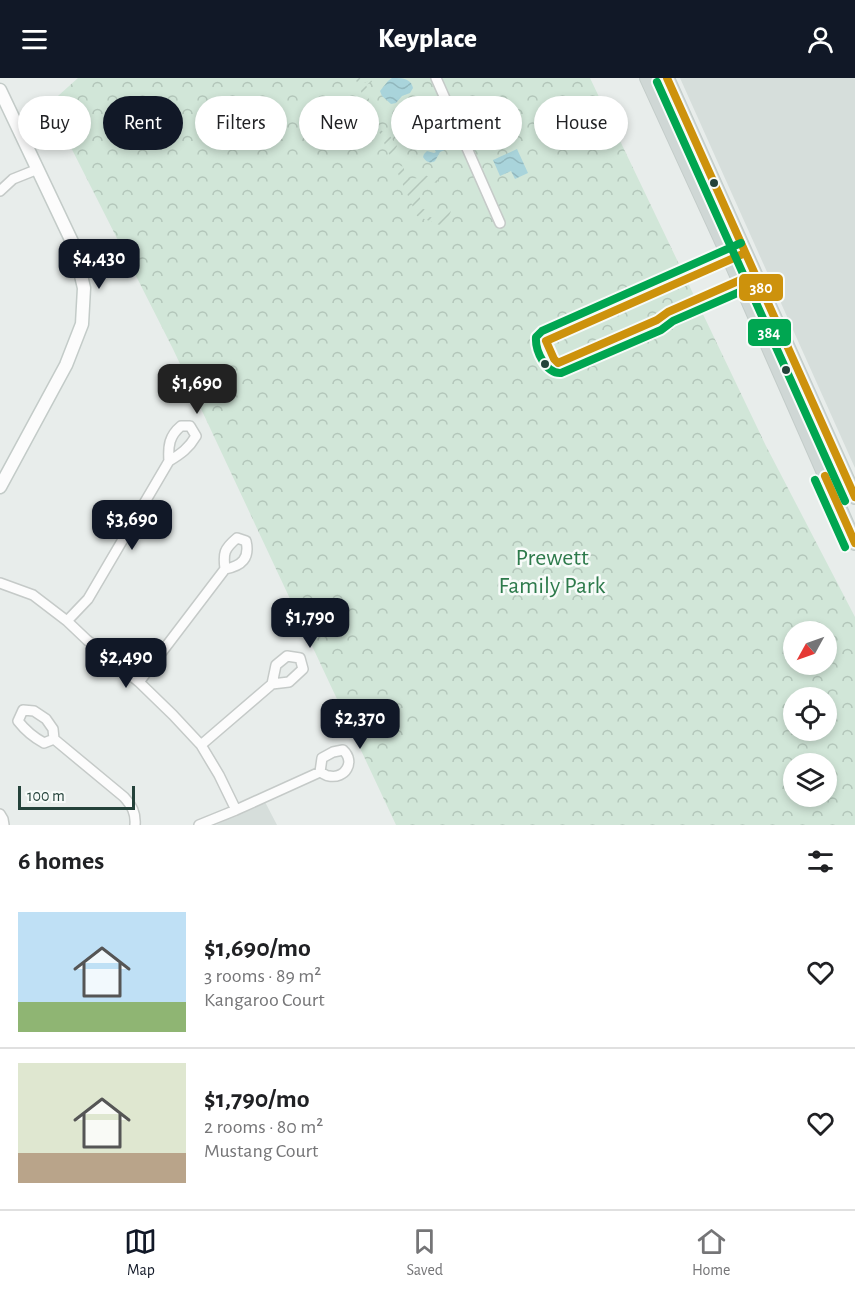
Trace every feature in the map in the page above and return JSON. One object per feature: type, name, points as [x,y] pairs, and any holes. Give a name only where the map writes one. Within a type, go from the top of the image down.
[{"type":"main road","points":[[647,78],[855,543]]},
{"type":"main road","points":[[667,78],[855,497]]},
{"type":"street","points":[[436,78],[500,223]]},
{"type":"street","points":[[0,90],[74,246],[84,288],[82,324],[66,365],[0,487]]},
{"type":"street","points":[[0,190],[13,179],[38,168]]},
{"type":"street","points":[[67,621],[88,599],[169,461]]},
{"type":"street","points":[[139,682],[225,569]]},
{"type":"street","points":[[0,583],[33,596],[67,621],[139,682],[201,745],[236,810]]},
{"type":"street","points":[[201,745],[272,684]]},
{"type":"street","points":[[54,739],[124,796],[136,814],[135,825]]},
{"type":"street","points":[[199,825],[320,772]]},
{"type":"street","points":[[0,814],[4,825]]},
{"type":"shaded area","points":[[680,78],[855,78],[855,468]]},
{"type":"shaded area","points":[[264,800],[277,825],[216,825]]},
{"type":"green space","name":"Prewett Family Park","points":[[78,78],[590,78],[599,96],[534,96],[534,150],[624,150],[766,446],[855,617],[855,825],[396,825],[173,349],[72,150],[91,150],[91,96],[58,96]]},
{"type":"green space","points":[[355,78],[360,78],[364,83],[371,80],[372,82],[366,85],[368,90],[374,88],[375,91],[370,96],[363,96]]},
{"type":"green space","points":[[379,129],[391,137],[391,150],[395,150],[390,156]]},
{"type":"green space","points":[[398,165],[404,167],[404,175],[408,179],[419,178],[422,174],[438,180],[437,183],[426,180],[420,184],[418,192],[421,201],[418,203],[419,207],[428,211],[430,217],[436,219],[443,218],[449,210],[451,211],[446,224],[447,228],[417,216],[395,167]]},
{"type":"water","points":[[392,78],[408,80],[413,88],[410,93],[402,96],[391,96],[391,104],[380,91]]},
{"type":"water","points":[[435,150],[445,150],[440,152],[435,161],[427,161],[423,157],[427,151],[436,152]]},
{"type":"water","points":[[517,150],[528,173],[515,179],[511,171],[500,176],[493,160]]},
{"type":"transit line","name":"380","points":[[667,78],[855,497]]},
{"type":"transit line","name":"384","points":[[657,82],[845,501]]},
{"type":"transit line","name":"384","points":[[741,243],[542,331],[536,337],[542,361],[551,370],[561,373],[661,330],[673,321],[758,284]]},
{"type":"transit line","name":"380","points":[[745,253],[546,341],[558,363],[754,274]]},
{"type":"transit line","name":"380","points":[[825,476],[855,543]]},
{"type":"transit line","name":"384","points":[[815,480],[845,547]]}]
